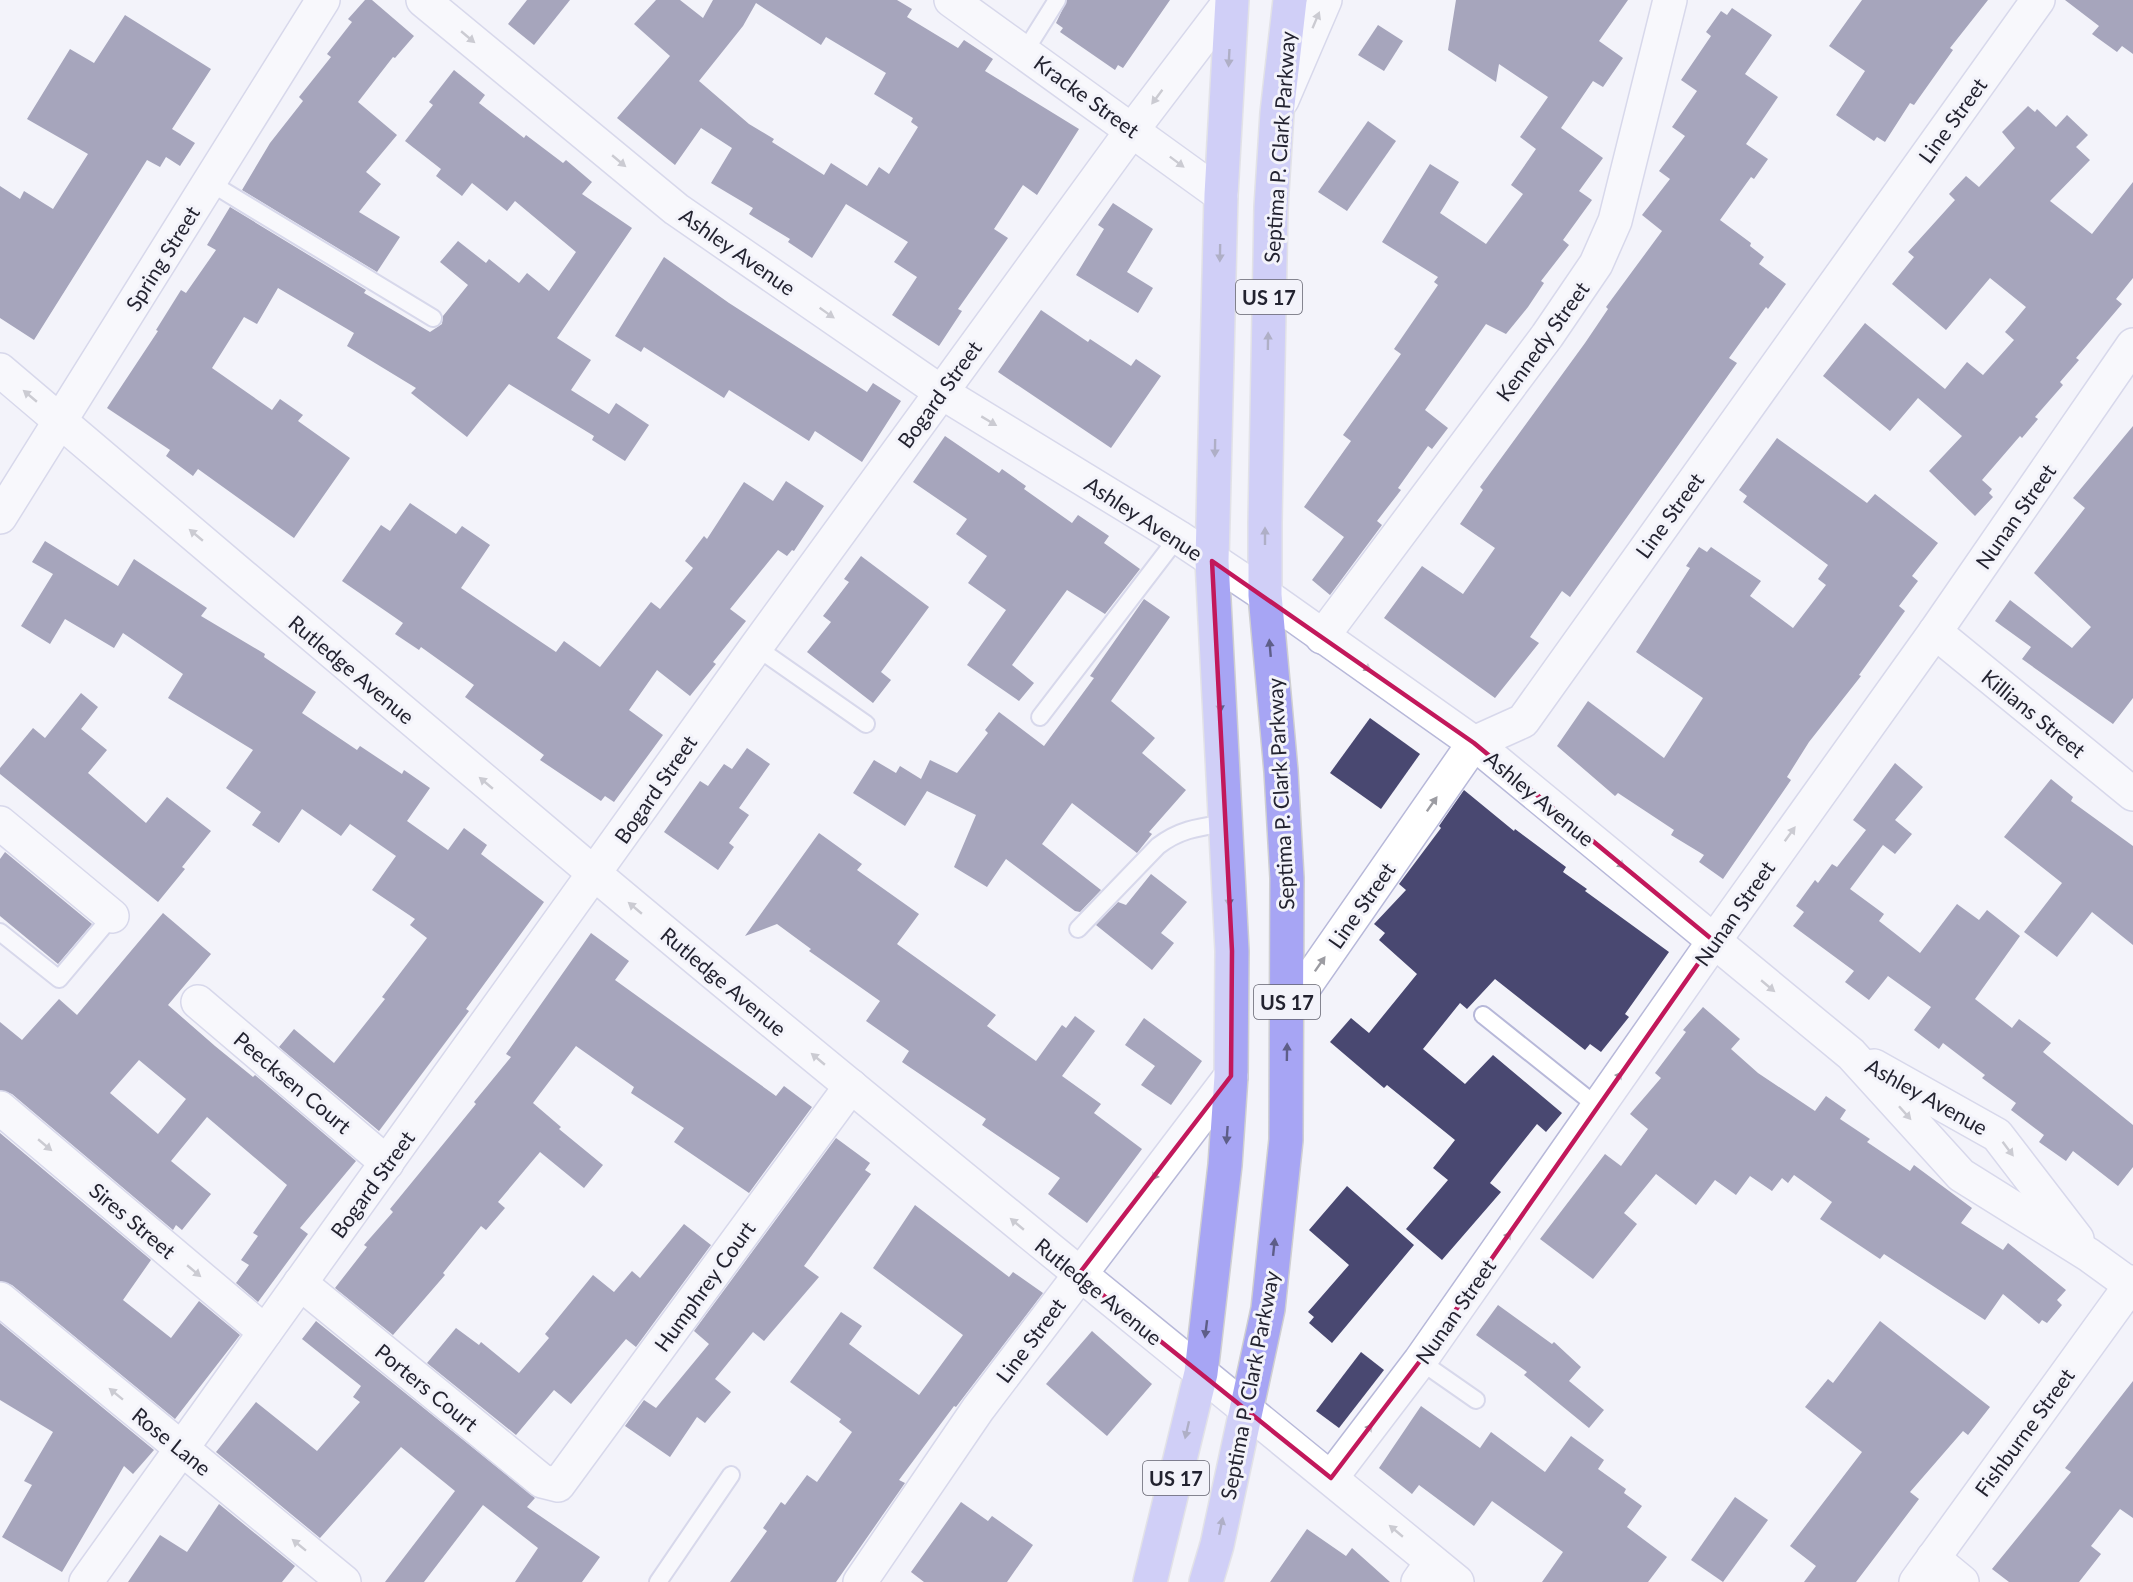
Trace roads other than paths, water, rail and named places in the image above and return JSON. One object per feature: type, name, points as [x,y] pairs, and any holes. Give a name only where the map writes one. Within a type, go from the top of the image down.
[{"type":"highway","name":"US 17","points":[[1150,1582],[1201,1373],[1225,1165],[1231,1076],[1232,951],[1212,561],[1221,195],[1231,0]]},
{"type":"highway","name":"Septima P. Clark Parkway","points":[[1206,1582],[1217,1545],[1268,1309],[1286,1140],[1287,866],[1265,595],[1271,207],[1277,113],[1290,0]]},
{"type":"street","name":"Spring Street","points":[[0,517],[323,0]]},
{"type":"street","name":"Ashley Avenue","points":[[423,0],[676,209],[941,392],[1178,537],[1265,595],[1474,743],[1851,1054],[1961,1175],[2089,1255],[2132,1285]]},
{"type":"street","name":"Kracke Street","points":[[951,0],[1025,51],[1221,195]]},
{"type":"street","name":"Bogard Street","points":[[86,1582],[756,646],[1132,129],[1231,0]]},
{"type":"street","points":[[1277,113],[1325,0]]},
{"type":"street","name":"Kennedy Street","points":[[1322,637],[1547,336],[1596,264],[1615,221],[1670,0]]},
{"type":"street","name":"Line Street","points":[[1287,1012],[1474,743],[1523,721],[2038,0]]},
{"type":"street","name":"Nunan Street","points":[[1331,1478],[1420,1361],[1714,941],[1935,632],[2133,345]]},
{"type":"street","name":"Rutledge Avenue","points":[[0,370],[595,874],[1078,1275],[1247,1408],[1331,1478],[1425,1572],[1457,1582]]},
{"type":"street","name":"Killians Street","points":[[1935,632],[2133,794]]},
{"type":"street","points":[[0,823],[112,916]]},
{"type":"street","name":"Peecksen Court","points":[[198,1002],[387,1163]]},
{"type":"street","name":"Ashley Avenue","points":[[1851,1054],[1997,1135],[2089,1255]]},
{"type":"street","name":"Line Street","points":[[866,1580],[978,1409],[1231,1076]]},
{"type":"street","name":"Humphrey Court","points":[[558,1485],[851,1086]]},
{"type":"street","name":"Sires Street","points":[[0,1108],[265,1332]]},
{"type":"street","name":"Porters Court","points":[[300,1283],[542,1481],[558,1485]]},
{"type":"street","name":"Fishburne Street","points":[[1924,1570],[2132,1285]]},
{"type":"street","name":"Rose Lane","points":[[0,1299],[344,1582]]},
{"type":"street","points":[[1924,1570],[1962,1582]]},
{"type":"lane","points":[[1025,51],[1057,0]]},
{"type":"lane","points":[[209,182],[433,318]]},
{"type":"lane","points":[[1040,717],[1178,537]]},
{"type":"lane","points":[[756,646],[866,724]]},
{"type":"lane","points":[[1078,929],[1171,836],[1185,829],[1226,823]]},
{"type":"lane","points":[[0,932],[59,979],[112,916]]},
{"type":"lane","points":[[1483,1015],[1598,1107]]},
{"type":"lane","points":[[1420,1361],[1476,1400]]},
{"type":"lane","points":[[658,1582],[731,1475]]}]
